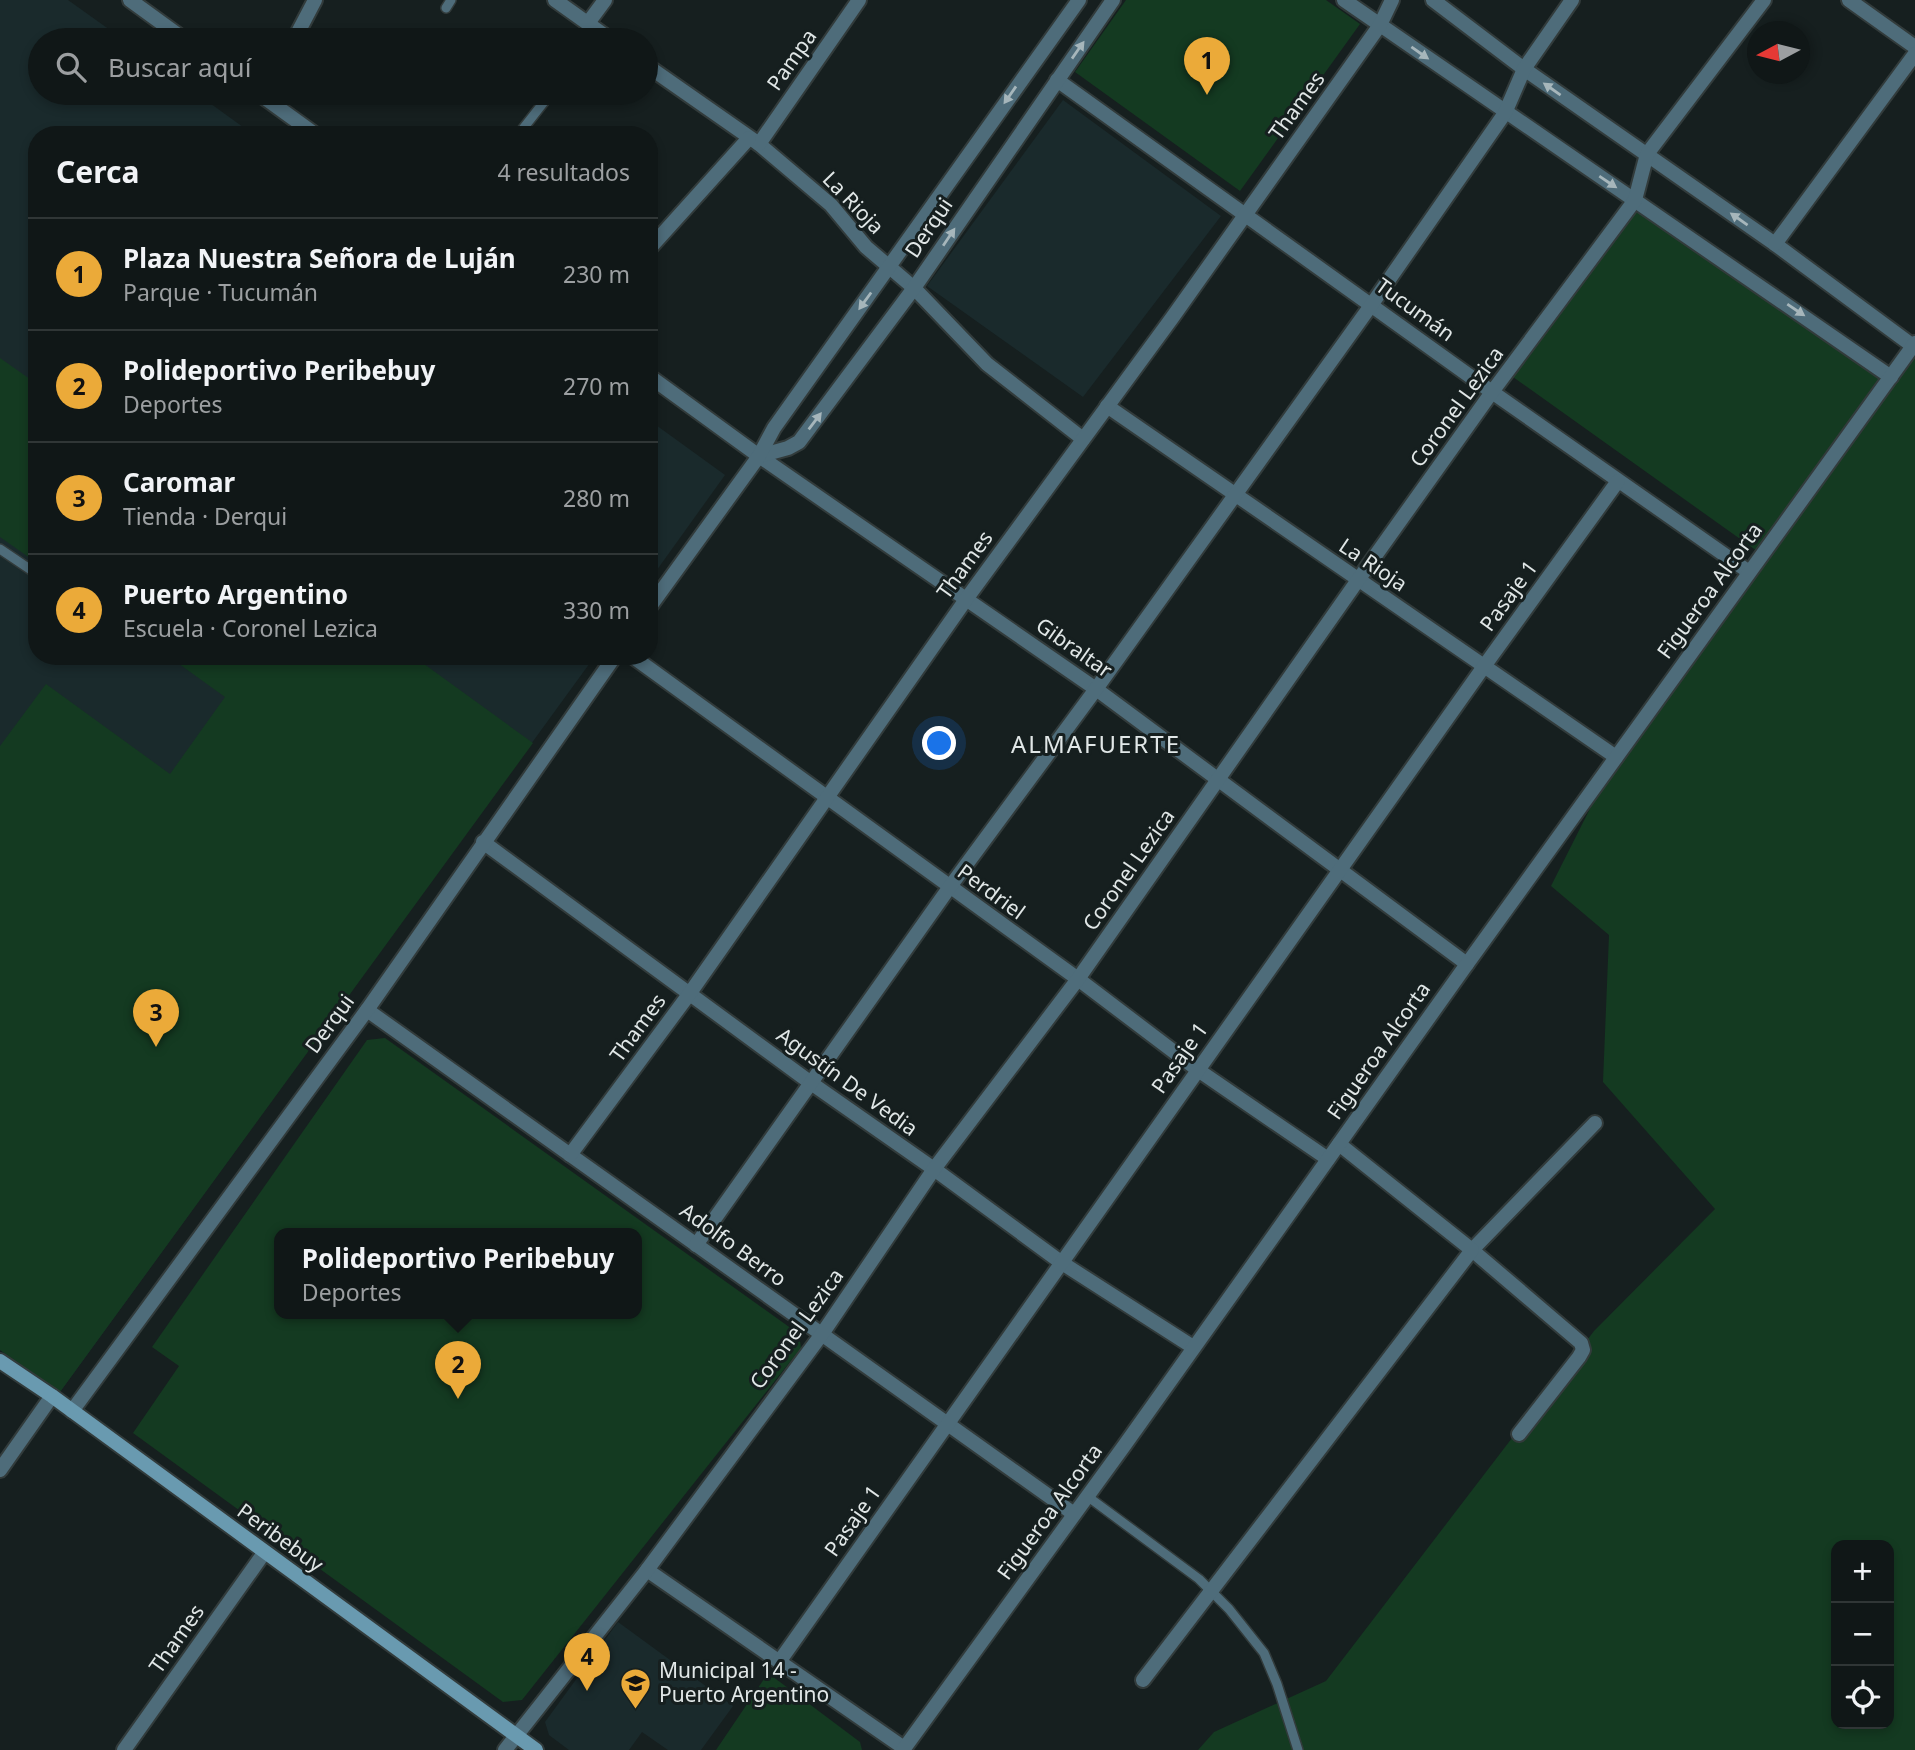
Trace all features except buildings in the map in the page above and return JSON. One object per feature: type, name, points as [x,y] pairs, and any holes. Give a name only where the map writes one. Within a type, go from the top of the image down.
[{"type":"street","points":[[130,0],[169,28]]},
{"type":"street","points":[[300,28],[315,0]]},
{"type":"street","points":[[555,0],[590,28]]},
{"type":"street","points":[[599,28],[606,0]]},
{"type":"street","name":"Pampa","points":[[658,240],[754,141],[859,0]]},
{"type":"street","name":"Derqui","points":[[658,596],[760,456],[774,428],[1079,0]]},
{"type":"street","name":"Derqui","points":[[760,456],[799,442],[914,288],[1113,0]]},
{"type":"street","points":[[1345,0],[1891,377]]},
{"type":"street","name":"Thames","points":[[570,1155],[690,993],[967,598],[1380,25],[1392,0]]},
{"type":"street","points":[[1433,0],[1524,69],[1775,244],[1914,345]]},
{"type":"street","points":[[696,1245],[949,888],[1096,689],[1371,304],[1505,113],[1524,69],[1572,0]]},
{"type":"street","name":"Coronel Lezica","points":[[505,1750],[647,1570],[822,1334],[934,1169],[1078,979],[1357,580],[1635,200],[1647,154],[1764,0]]},
{"type":"street","points":[[1849,0],[1915,47]]},
{"type":"street","points":[[1775,244],[1915,54]]},
{"type":"street","name":"La Rioja","points":[[658,73],[754,141],[831,205],[866,247],[914,288],[987,364],[1083,439]]},
{"type":"street","name":"Tucumán","points":[[1057,80],[1492,392],[1749,572]]},
{"type":"street","points":[[275,105],[304,126]]},
{"type":"street","name":"Figueroa Alcorta","points":[[903,1749],[1914,345]]},
{"type":"street","name":"Gibraltar","points":[[658,382],[1096,689],[1467,964]]},
{"type":"street","name":"La Rioja","points":[[1107,406],[1616,757]]},
{"type":"street","name":"Pasaje 1","points":[[779,1662],[1618,481]]},
{"type":"street","name":"Derqui","points":[[72,1411],[367,1010],[609,665]]},
{"type":"street","name":"Perdriel","points":[[644,665],[1078,979],[1198,1070],[1328,1159]]},
{"type":"street","name":"Agustín De Vedia","points":[[483,842],[1062,1263],[1193,1347]]},
{"type":"street","name":"Adolfo Berro","points":[[367,1010],[1074,1514]]},
{"type":"street","points":[[1143,1680],[1472,1250],[1595,1123]]},
{"type":"street","points":[[1339,1144],[1472,1250],[1581,1343],[1583,1350],[1579,1357],[1519,1434]]},
{"type":"street","name":"Peribebuy","points":[[0,1361],[52,1396],[536,1750]]},
{"type":"street","points":[[0,1470],[52,1396]]},
{"type":"street","name":"Thames","points":[[124,1750],[264,1553]]},
{"type":"street","points":[[647,1570],[903,1749]]},
{"type":"lane","points":[[525,126],[542,105]]},
{"type":"lane","points":[[0,549],[28,568]]},
{"type":"lane","points":[[1087,1496],[1199,1579],[1229,1609],[1264,1653],[1298,1750]]},
{"type":"shaded area","points":[[0,0],[68,0],[107,28],[28,28],[28,105],[213,105],[242,126],[28,126],[28,665],[588,665],[60,1392],[0,1350]]},
{"type":"shaded area","points":[[1063,100],[1221,216],[1083,397],[927,286]]},
{"type":"shaded area","points":[[658,427],[725,475],[658,568]]},
{"type":"shaded area","points":[[618,1622],[733,1706],[701,1750],[668,1750],[642,1732],[629,1750],[569,1750],[549,1735],[545,1722]]},
{"type":"green space","points":[[1126,0],[1326,0],[1360,24],[1240,191],[1075,72]]},
{"type":"green space","points":[[1635,204],[1879,378],[1757,551],[1513,377]]},
{"type":"green space","points":[[1915,343],[1915,1750],[1198,1750],[1214,1732],[1326,1681],[1594,1331],[1715,1209],[1603,1082],[1609,935],[1551,886],[1616,757]]},
{"type":"green space","points":[[0,358],[28,378],[28,557],[0,537]]},
{"type":"green space","points":[[181,665],[425,665],[533,743],[60,1392],[0,1350],[0,746],[46,684],[170,774],[225,697]]},
{"type":"green space","points":[[385,1038],[799,1334],[801,1348],[522,1700],[503,1702],[133,1433],[179,1366],[152,1347],[367,1040]]},
{"type":"green space","points":[[768,1673],[860,1742],[862,1750],[716,1750]]},
{"type":"place","name":"Plaza Nuestra Señora de Luján","points":[[1207,95]]},
{"type":"place","name":"Caromar","points":[[156,1047]]},
{"type":"place","name":"Polideportivo Peribebuy","points":[[458,1399]]},
{"type":"place","name":"Puerto Argentino","points":[[587,1691]]},
{"type":"place","name":"Municipal 14 - Puerto Argentino","points":[[636,1710]]},
{"type":"district","name":"ALMAFUERTE","points":[[1096,745]]}]
